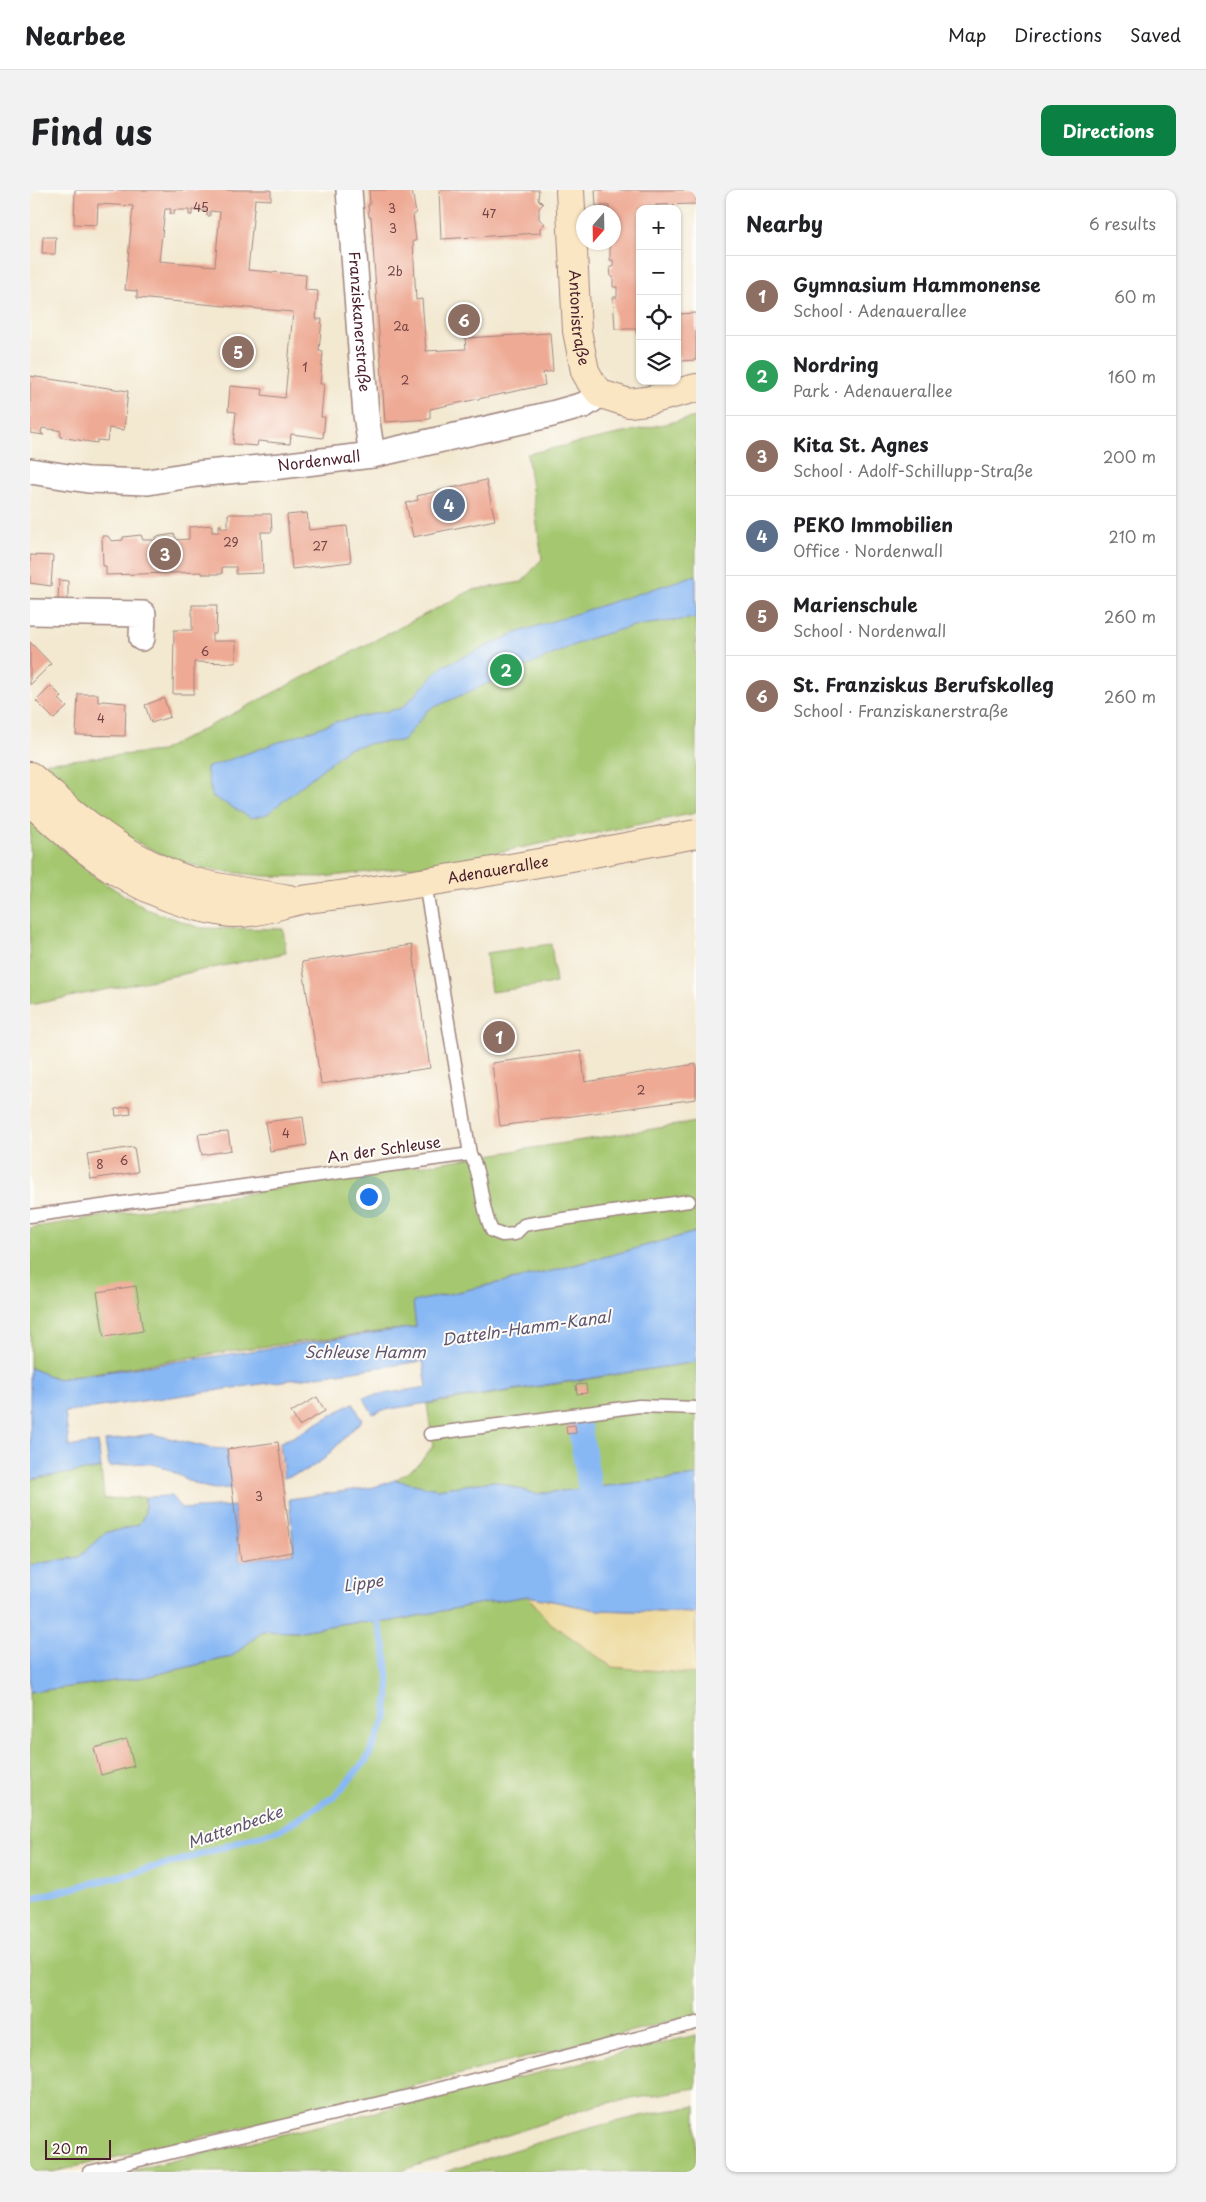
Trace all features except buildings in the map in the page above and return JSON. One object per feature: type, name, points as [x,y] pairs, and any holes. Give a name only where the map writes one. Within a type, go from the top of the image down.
[{"type":"main road","name":"Antonistraße","points":[[570,190],[577,331],[585,371],[596,388]]},
{"type":"main road","points":[[596,388],[629,403],[646,401],[696,388]]},
{"type":"main road","name":"Adenauerallee","points":[[30,776],[57,800],[118,846],[164,871],[208,884],[298,901]]},
{"type":"main road","name":"Adenauerallee","points":[[30,801],[58,828],[99,860],[129,880],[159,895],[186,904],[225,912],[261,911],[298,901],[425,883],[696,834]]},
{"type":"street","name":"Franziskanerstraße","points":[[349,190],[366,415],[372,455]]},
{"type":"street","name":"Nordenwall","points":[[30,471],[88,480],[148,482],[196,474],[372,455],[584,405],[596,388]]},
{"type":"street","points":[[30,612],[143,614],[142,638]]},
{"type":"lane","points":[[425,883],[470,1154],[476,1164],[487,1220],[492,1230],[502,1234],[514,1234],[524,1225],[689,1201]]},
{"type":"lane","name":"An der Schleuse","points":[[30,1216],[470,1154]]},
{"type":"lane","points":[[430,1434],[639,1406],[696,1408]]},
{"type":"lane","points":[[89,2172],[430,2091],[696,2023]]},
{"type":"green space","points":[[696,417],[696,813],[439,864],[323,877],[263,876],[204,869],[163,855],[109,828],[30,764],[161,751],[472,590],[522,582],[542,559],[527,454]]},
{"type":"green space","points":[[30,817],[49,837],[92,875],[146,909],[201,928],[283,929],[286,953],[30,1005]]},
{"type":"green space","points":[[551,944],[556,983],[491,992],[486,953]]},
{"type":"green space","points":[[696,1122],[696,1232],[552,1271],[414,1302],[416,1327],[237,1350],[57,1379],[30,1368],[30,1228]]},
{"type":"green space","points":[[696,1362],[696,1476],[535,1494],[494,1481],[437,1489],[395,1480],[416,1467],[433,1446],[427,1404]]},
{"type":"green space","points":[[101,1468],[104,1499],[145,1497],[145,1514],[139,1524],[107,1533],[79,1557],[30,1565],[30,1479]]},
{"type":"green space","points":[[528,1596],[548,1621],[612,1667],[696,1674],[696,2015],[333,2106],[53,2172],[30,2172],[30,1692],[145,1677],[231,1657],[263,1631],[296,1632],[346,1623],[387,1622]]},
{"type":"green space","points":[[696,2035],[696,2088],[597,2105],[398,2172],[126,2172]]},
{"type":"green space","points":[[696,2106],[696,2172],[445,2172],[601,2125]]},
{"type":"sand","points":[[528,1596],[597,1610],[696,1613],[696,1674],[612,1667],[548,1621]]},
{"type":"water","points":[[696,575],[696,618],[633,626],[588,639],[428,710],[403,741],[372,743],[347,749],[267,814],[251,818],[212,796],[206,768],[335,722],[402,708],[443,666],[516,633]]},
{"type":"water","points":[[696,1232],[696,1362],[383,1410],[373,1414],[363,1397],[427,1387],[423,1361],[65,1412],[69,1447],[98,1442],[101,1468],[30,1479],[30,1368],[58,1379],[416,1327],[413,1302],[552,1271]]},
{"type":"water","points":[[353,1403],[362,1420],[324,1459],[306,1471],[284,1478],[280,1442],[293,1437]]},
{"type":"water","points":[[152,1434],[210,1448],[227,1449],[232,1488],[214,1489],[201,1486],[159,1466],[147,1463],[109,1467],[105,1441]]},
{"type":"water","name":"Lippe","points":[[696,1476],[696,1613],[597,1610],[528,1596],[387,1622],[346,1623],[296,1632],[263,1631],[231,1657],[145,1677],[30,1692],[30,1565],[79,1557],[107,1532],[139,1524],[145,1514],[145,1497],[171,1496],[182,1509],[234,1506],[240,1561],[294,1553],[289,1499],[374,1487],[395,1480],[437,1489],[494,1481],[535,1494]]},
{"type":"waterway","points":[[580,1429],[590,1489]]},
{"type":"waterway","name":"Mattenbecke","points":[[30,1899],[183,1860],[282,1829],[335,1796],[367,1759],[386,1718],[389,1687],[385,1648],[376,1616]]},
{"type":"place","name":"St. Franziskus Berufskolleg","points":[[464,320]]},
{"type":"place","name":"Marienschule","points":[[238,352]]},
{"type":"place","name":"PEKO Immobilien","points":[[449,505]]},
{"type":"place","name":"Kita St. Agnes","points":[[165,554]]},
{"type":"place","name":"Nordring","points":[[506,670]]},
{"type":"place","name":"Gymnasium Hammonense","points":[[499,1037]]},
{"type":"water label","name":"Datteln-Hamm-Kanal","points":[[526,1328]]},
{"type":"water label","name":"Schleuse Hamm","points":[[365,1352]]}]
